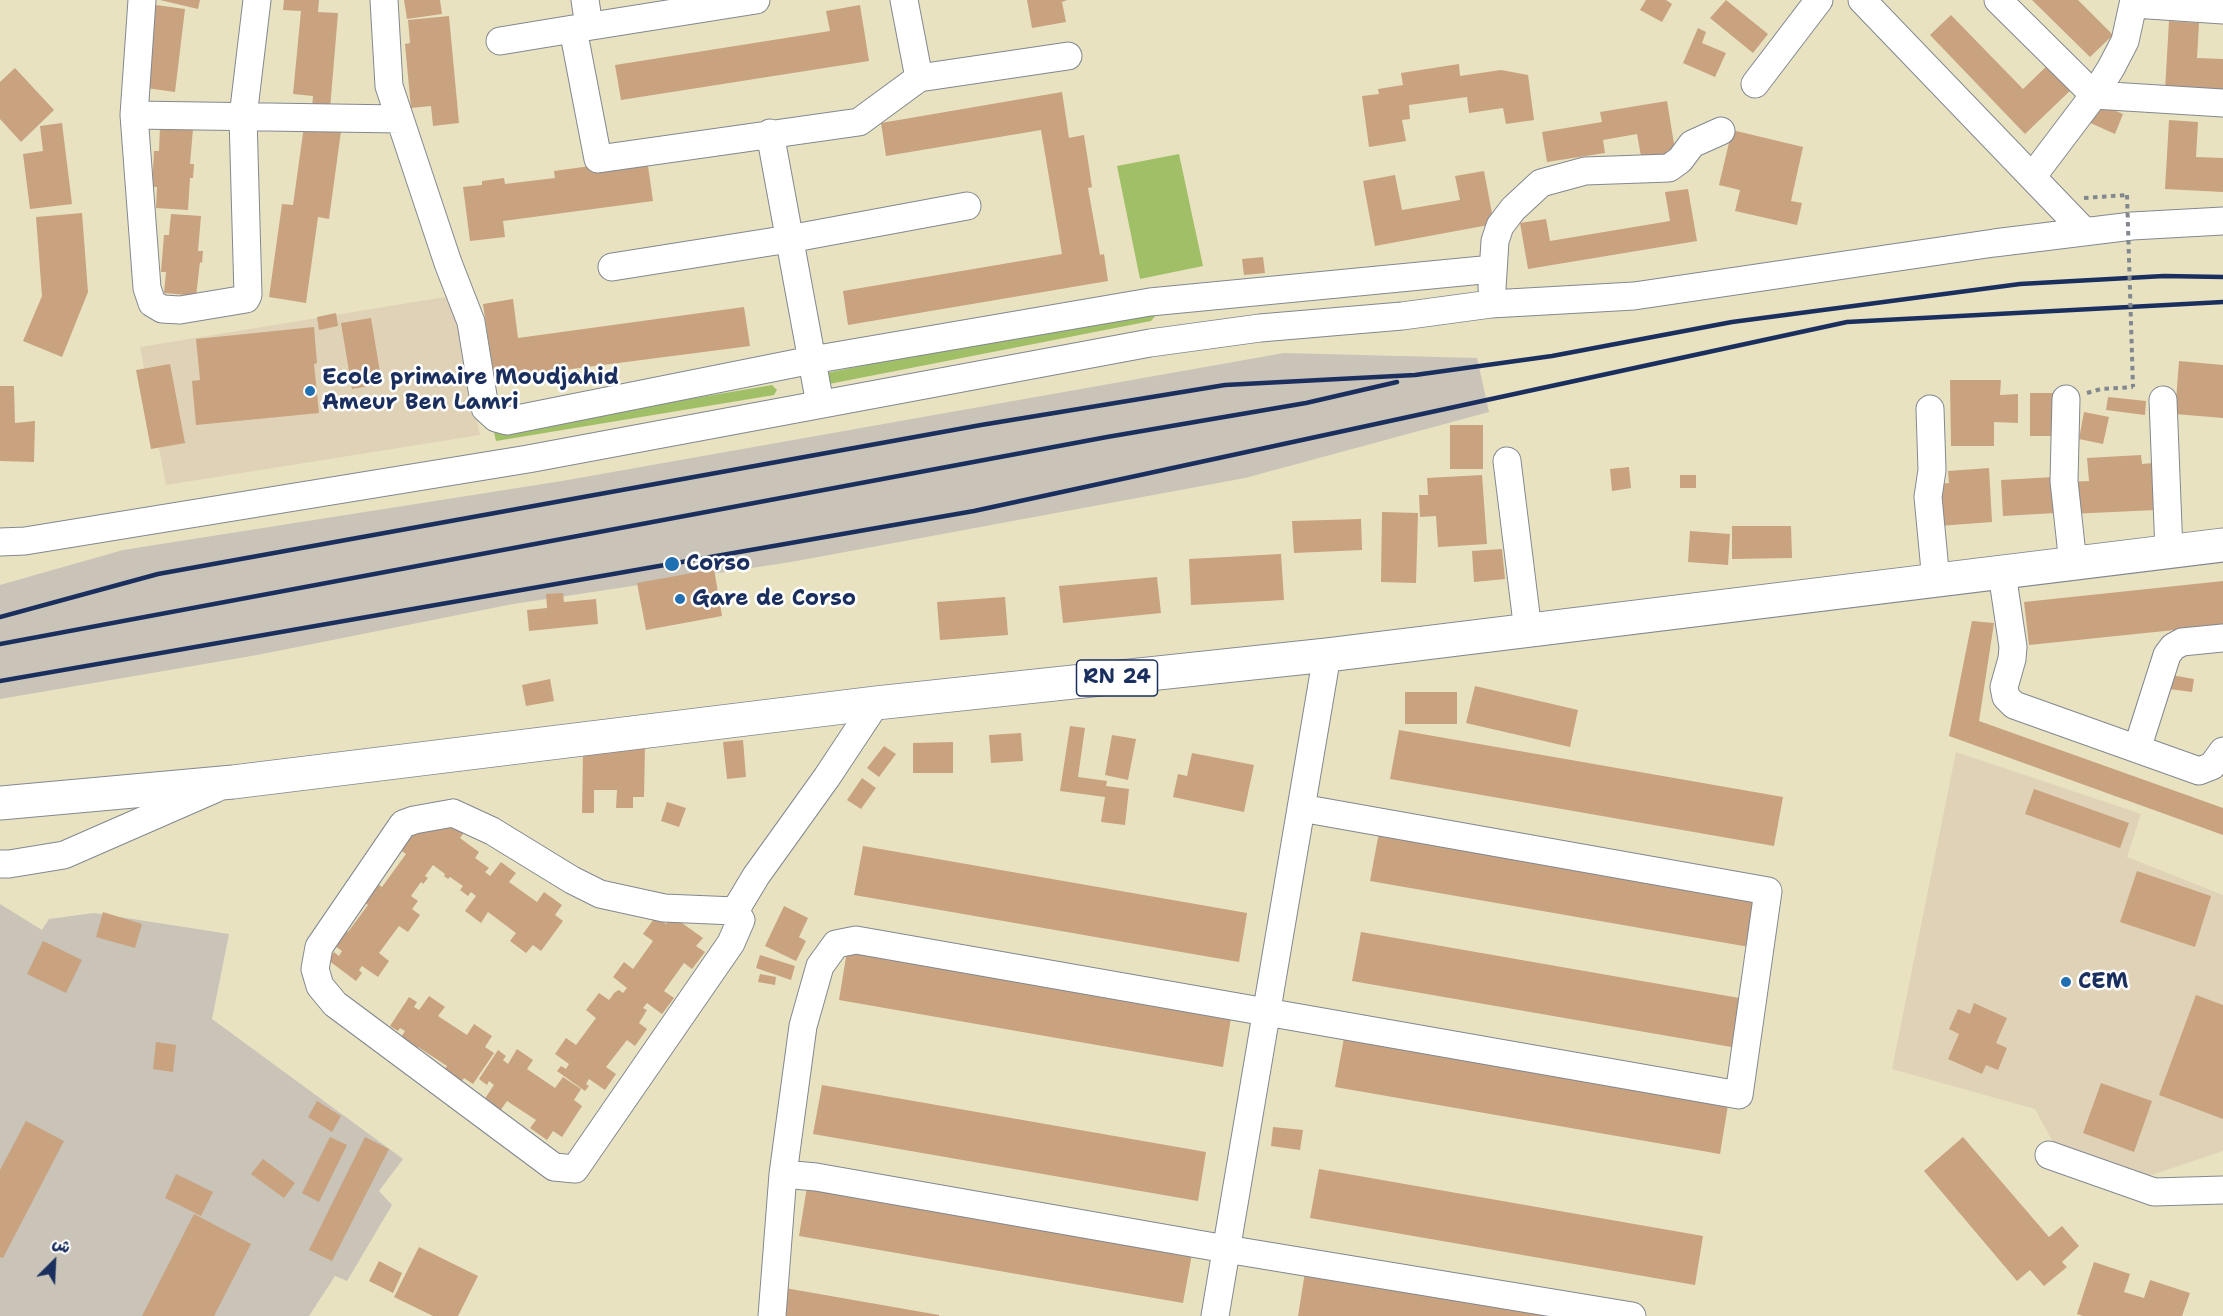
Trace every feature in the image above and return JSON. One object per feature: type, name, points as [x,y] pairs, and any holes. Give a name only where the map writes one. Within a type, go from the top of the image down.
[{"type":"main road","name":"RN 24","points":[[5,803],[232,782],[876,703],[1327,655],[2223,545]]},
{"type":"street","points":[[142,0],[134,115],[147,288],[152,303],[162,309],[180,310],[246,299],[248,295],[243,117],[257,0]]},
{"type":"street","points":[[384,0],[389,86],[448,263],[471,322],[485,408],[495,418],[507,421],[812,360],[1150,302],[1493,269]]},
{"type":"street","points":[[585,0],[581,28],[598,159],[859,122],[919,78],[1068,56]]},
{"type":"street","points":[[500,41],[756,0]]},
{"type":"street","points":[[904,0],[919,78]]},
{"type":"street","points":[[1755,84],[1819,0]]},
{"type":"street","points":[[1862,0],[2085,232]]},
{"type":"street","points":[[1998,0],[2094,95],[2223,103]]},
{"type":"street","points":[[2032,177],[2094,95],[2111,68],[2125,41],[2134,2],[2223,10]]},
{"type":"street","points":[[134,115],[400,119]]},
{"type":"street","points":[[1491,304],[1495,241],[1500,226],[1541,183],[1585,171],[1669,168],[1680,160],[1692,144],[1721,131]]},
{"type":"street","points":[[770,133],[820,404]]},
{"type":"street","points":[[612,267],[789,239],[967,206]]},
{"type":"street","points":[[0,542],[36,539],[528,459],[1150,343],[1260,328],[1402,316],[1491,304],[1634,296],[1982,244],[2132,226],[2223,221]]},
{"type":"street","points":[[2066,399],[2064,481],[2073,564]]},
{"type":"street","points":[[2163,400],[2169,552]]},
{"type":"street","points":[[1930,409],[1932,470],[1928,497],[1936,581]]},
{"type":"street","points":[[1508,460],[1528,631]]},
{"type":"street","points":[[2002,573],[2013,647],[2004,687],[2006,697],[2014,705],[2199,771],[2212,766],[2223,751]]},
{"type":"street","points":[[2137,749],[2167,655],[2173,647],[2182,642],[2223,638]]},
{"type":"street","points":[[1215,1316],[1327,655]]},
{"type":"street","points":[[735,911],[756,876],[827,777],[876,703]]},
{"type":"street","points":[[0,864],[64,855],[232,782]]},
{"type":"street","points":[[772,1316],[783,1174],[803,1026],[820,966],[836,944],[856,940],[1739,1095],[1768,891],[1301,808]]},
{"type":"street","points":[[453,813],[492,831],[572,880],[600,894],[664,908],[735,911],[741,920],[731,943],[575,1169],[554,1167],[335,1004],[320,986],[315,969],[319,947],[403,824],[453,813]]},
{"type":"street","points":[[2049,1155],[2154,1192],[2223,1190]]},
{"type":"street","points":[[783,1174],[828,1179],[1226,1249],[1632,1316]]},
{"type":"path","points":[[2090,197],[2127,195],[2133,387],[2101,389]]},
{"type":"shaded area","name":"Ecole primaire Moudjahid Ameur Ben Lamri","points":[[451,296],[480,435],[166,485],[140,347]]},
{"type":"shaded area","points":[[1284,353],[1477,358],[1489,412],[1245,478],[791,562],[513,604],[257,655],[0,699],[0,585],[123,550],[562,481]]},
{"type":"shaded area","name":"CEM","points":[[1956,752],[2141,814],[2127,857],[2223,895],[2223,1151],[2146,1177],[2053,1142],[2035,1109],[1892,1069]]},
{"type":"shaded area","points":[[0,904],[42,930],[49,919],[94,913],[229,934],[212,1019],[403,1159],[379,1191],[392,1205],[347,1281],[335,1276],[309,1316],[0,1316]]},
{"type":"green space","points":[[1179,154],[1203,266],[1140,279],[1117,166]]},
{"type":"green space","points":[[1149,309],[1157,314],[1151,321],[829,384],[826,373]]},
{"type":"green space","points":[[772,385],[777,390],[774,395],[496,441],[494,432]]},
{"type":"building","points":[[160,0],[200,0],[198,9]]},
{"type":"building","points":[[284,0],[319,0],[318,12],[338,13],[330,109],[312,108],[313,96],[293,94],[301,11],[283,10]]},
{"type":"building","points":[[404,0],[440,0],[442,14],[407,19]]},
{"type":"building","points":[[1027,0],[1067,0],[1062,2],[1066,22],[1032,28]]},
{"type":"building","points":[[1646,0],[1666,0],[1672,4],[1662,22],[1640,10]]},
{"type":"building","points":[[1726,0],[1768,34],[1753,53],[1710,18]]},
{"type":"building","points":[[2032,0],[2078,0],[2113,35],[2090,57]]},
{"type":"building","points":[[149,4],[185,9],[175,92],[139,87]]},
{"type":"building","points":[[860,5],[869,61],[621,100],[615,65],[830,31],[826,11]]},
{"type":"building","points":[[1951,15],[2023,89],[2051,62],[2074,87],[2025,134],[1930,35]]},
{"type":"building","points":[[449,16],[459,123],[433,126],[431,106],[411,108],[405,44],[410,43],[408,20]]},
{"type":"building","points":[[2169,21],[2199,23],[2197,58],[2223,59],[2223,93],[2165,90]]},
{"type":"building","points":[[1698,28],[1706,32],[1702,43],[1726,53],[1715,77],[1683,63]]},
{"type":"building","points":[[1459,64],[1460,76],[1501,70],[1528,75],[1534,120],[1506,124],[1503,108],[1469,113],[1467,97],[1409,105],[1410,119],[1402,120],[1406,141],[1369,147],[1362,96],[1379,94],[1378,89],[1403,85],[1401,73]]},
{"type":"building","points":[[15,68],[54,110],[21,142],[0,119],[0,82]]},
{"type":"building","points":[[1062,92],[1069,138],[1084,135],[1092,187],[1088,188],[1100,255],[1104,254],[1108,281],[848,325],[843,291],[1062,254],[1041,130],[886,156],[881,123]]},
{"type":"building","points":[[1667,101],[1676,156],[1642,162],[1637,134],[1603,140],[1605,153],[1547,162],[1542,132],[1602,122],[1600,112]]},
{"type":"building","points":[[2094,102],[2123,114],[2115,134],[2086,121]]},
{"type":"building","points":[[305,119],[342,124],[329,219],[318,217],[306,303],[269,297],[282,204],[293,205]]},
{"type":"building","points":[[2169,120],[2198,122],[2196,157],[2223,158],[2223,192],[2165,189]]},
{"type":"building","points":[[62,123],[72,204],[30,209],[23,154],[43,151],[40,126]]},
{"type":"building","points":[[160,127],[193,129],[190,164],[194,164],[193,178],[190,178],[188,210],[156,208],[157,187],[152,187],[154,151],[159,151]]},
{"type":"building","points":[[1732,130],[1803,147],[1791,201],[1802,203],[1797,225],[1735,211],[1740,190],[1719,185]]},
{"type":"building","points":[[605,164],[606,171],[648,166],[653,201],[503,221],[505,237],[470,241],[463,187],[482,185],[482,181],[504,178],[505,184],[555,178],[554,171]]},
{"type":"building","points":[[1484,171],[1494,224],[1375,246],[1363,181],[1395,175],[1402,210],[1460,200],[1455,176]]},
{"type":"building","points":[[1688,189],[1697,241],[1528,269],[1520,223],[1546,219],[1550,241],[1670,221],[1665,192]]},
{"type":"building","points":[[82,213],[88,292],[62,357],[23,341],[42,296],[36,217]]},
{"type":"building","points":[[171,214],[201,216],[198,251],[203,251],[196,296],[164,293],[166,272],[161,272],[164,235],[169,235]]},
{"type":"building","points":[[1263,257],[1265,273],[1244,275],[1242,259]]},
{"type":"building","points":[[513,299],[518,338],[744,307],[750,346],[494,379],[483,304]]},
{"type":"building","points":[[336,313],[338,326],[319,330],[317,317]]},
{"type":"building","points":[[371,318],[382,384],[352,389],[341,323]]},
{"type":"building","points":[[314,327],[317,363],[314,364],[319,413],[196,425],[192,381],[200,380],[196,339]]},
{"type":"building","points":[[2179,361],[2223,365],[2223,418],[2175,414]]},
{"type":"building","points":[[170,364],[185,443],[151,449],[136,370]]},
{"type":"building","points":[[1950,380],[2001,380],[2000,395],[2018,394],[2018,423],[1994,422],[1994,446],[1951,446]]},
{"type":"building","points":[[0,386],[14,386],[15,423],[35,421],[34,462],[0,461]]},
{"type":"building","points":[[2030,393],[2055,393],[2056,436],[2030,436]]},
{"type":"building","points":[[2108,397],[2146,401],[2145,415],[2106,410]]},
{"type":"building","points":[[2084,412],[2109,417],[2103,444],[2079,439]]},
{"type":"building","points":[[1450,425],[1483,425],[1483,469],[1450,469]]},
{"type":"building","points":[[2141,455],[2142,464],[2153,463],[2156,510],[2070,514],[2068,482],[2089,481],[2087,458]]},
{"type":"building","points":[[1629,467],[1631,488],[1612,491],[1610,469]]},
{"type":"building","points":[[1989,468],[1992,522],[1939,526],[1936,484],[1949,483],[1948,471]]},
{"type":"building","points":[[1482,475],[1487,544],[1438,547],[1436,516],[1420,517],[1419,495],[1428,495],[1427,478]]},
{"type":"building","points":[[1680,475],[1696,475],[1696,488],[1680,488]]},
{"type":"building","points":[[2054,477],[2056,513],[2003,516],[2001,480]]},
{"type":"building","points":[[1382,512],[1418,513],[1416,583],[1381,582]]},
{"type":"building","points":[[1361,519],[1362,550],[1294,553],[1292,521]]},
{"type":"building","points":[[1732,526],[1791,526],[1792,558],[1732,559]]},
{"type":"building","points":[[1690,531],[1730,534],[1728,565],[1688,562]]},
{"type":"building","points":[[1502,549],[1505,579],[1474,582],[1472,551]]},
{"type":"building","points":[[1281,554],[1284,600],[1191,605],[1189,559]]},
{"type":"building","name":"Gare de Corso","points":[[714,569],[722,616],[646,630],[637,583]]},
{"type":"building","points":[[1157,577],[1161,613],[1063,623],[1059,586]]},
{"type":"building","points":[[2223,581],[2223,625],[2029,645],[2024,602]]},
{"type":"building","points":[[563,593],[564,602],[596,599],[598,624],[529,631],[527,610],[547,608],[546,594]]},
{"type":"building","points":[[1005,597],[1008,635],[940,640],[937,602]]},
{"type":"building","points":[[1972,621],[1994,623],[1979,721],[2223,808],[2223,835],[1949,736]]},
{"type":"building","points":[[2171,675],[2194,679],[2192,692],[2169,689]]},
{"type":"building","points":[[550,679],[554,701],[526,706],[522,685]]},
{"type":"building","points":[[1475,686],[1578,710],[1570,747],[1466,723]]},
{"type":"building","points":[[1405,692],[1457,692],[1457,724],[1405,724]]},
{"type":"building","points":[[1070,726],[1085,728],[1078,777],[1107,781],[1106,786],[1129,789],[1125,825],[1101,822],[1105,797],[1060,791]]},
{"type":"building","points":[[1399,730],[1783,797],[1774,846],[1390,779]]},
{"type":"building","points":[[1021,733],[1023,761],[991,763],[989,735]]},
{"type":"building","points":[[1112,735],[1136,739],[1128,780],[1105,775]]},
{"type":"building","points":[[743,740],[746,777],[727,779],[723,742]]},
{"type":"building","points":[[953,742],[953,773],[913,773],[913,743]]},
{"type":"building","points":[[645,746],[644,797],[633,797],[633,808],[616,808],[617,790],[594,790],[594,813],[582,813],[583,752]]},
{"type":"building","points":[[884,746],[896,754],[879,777],[867,768]]},
{"type":"building","points":[[1192,753],[1254,765],[1244,812],[1173,797],[1178,774],[1187,776]]},
{"type":"building","points":[[862,778],[876,788],[861,809],[847,800]]},
{"type":"building","points":[[2034,789],[2129,823],[2120,848],[2025,814]]},
{"type":"building","points":[[667,802],[686,808],[679,827],[661,821]]},
{"type":"building","points":[[447,816],[466,830],[460,838],[479,852],[475,858],[489,868],[485,872],[490,876],[501,862],[516,873],[509,882],[537,902],[544,892],[562,905],[555,915],[563,921],[541,951],[533,945],[526,953],[510,941],[516,933],[488,912],[481,923],[465,911],[476,896],[471,892],[468,896],[460,890],[463,886],[450,877],[448,879],[433,865],[425,876],[428,878],[423,884],[421,882],[411,896],[418,901],[412,909],[420,915],[408,932],[399,926],[379,953],[389,961],[378,977],[362,966],[359,970],[362,973],[356,981],[328,960],[334,952],[339,956],[342,951],[328,941],[339,925],[348,932],[368,905],[358,897],[371,879],[382,887],[406,854],[392,844]]},
{"type":"building","points":[[1379,832],[1763,899],[1755,948],[1370,881]]},
{"type":"building","points":[[863,846],[1247,913],[1239,962],[854,895]]},
{"type":"building","points":[[2137,871],[2211,896],[2195,947],[2120,922]]},
{"type":"building","points":[[784,906],[808,918],[799,937],[806,941],[796,961],[765,946]]},
{"type":"building","points":[[103,912],[142,924],[135,948],[96,937]]},
{"type":"building","points":[[656,916],[666,924],[672,916],[703,938],[696,946],[705,952],[692,969],[684,963],[664,991],[674,998],[662,1014],[647,1003],[643,1008],[647,1010],[639,1023],[647,1029],[635,1046],[627,1040],[606,1067],[616,1074],[605,1090],[589,1079],[586,1084],[589,1086],[585,1091],[557,1071],[561,1066],[566,1069],[569,1064],[555,1054],[566,1038],[576,1045],[596,1018],[586,1010],[599,993],[609,1000],[615,992],[619,990],[623,993],[627,988],[613,977],[624,962],[633,969],[653,941],[643,934]]},
{"type":"building","points":[[1361,932],[1745,999],[1737,1048],[1352,981]]},
{"type":"building","points":[[43,941],[82,960],[66,993],[27,974]]},
{"type":"building","points":[[847,951],[1231,1018],[1223,1067],[839,1000]]},
{"type":"building","points":[[760,955],[795,966],[791,980],[756,968]]},
{"type":"building","points":[[760,974],[776,977],[775,985],[758,982]]},
{"type":"building","points":[[2196,995],[2223,1005],[2223,1119],[2159,1095]]},
{"type":"building","points":[[429,996],[445,1007],[438,1016],[467,1035],[474,1024],[492,1036],[485,1047],[494,1053],[473,1084],[464,1078],[458,1086],[441,1075],[447,1066],[418,1047],[411,1058],[395,1047],[405,1031],[400,1028],[398,1031],[390,1026],[409,997],[417,1002],[414,1007],[419,1010]]},
{"type":"building","points":[[1974,1003],[2007,1018],[1996,1043],[2007,1048],[1998,1070],[1986,1065],[1982,1074],[1948,1059],[1959,1034],[1949,1029],[1958,1009],[1970,1014]]},
{"type":"building","points":[[1344,1038],[1728,1105],[1720,1154],[1335,1087]]},
{"type":"building","points":[[156,1042],[176,1045],[173,1072],[153,1069]]},
{"type":"building","points":[[517,1049],[533,1060],[527,1069],[555,1088],[563,1077],[581,1089],[574,1100],[582,1106],[562,1137],[553,1131],[547,1140],[530,1128],[536,1120],[507,1101],[500,1111],[484,1100],[494,1085],[489,1081],[487,1085],[479,1079],[498,1050],[506,1056],[503,1060],[508,1064]]},
{"type":"building","points":[[2101,1083],[2152,1101],[2134,1152],[2083,1133]]},
{"type":"building","points":[[822,1085],[1206,1152],[1198,1201],[813,1134]]},
{"type":"building","points":[[317,1101],[341,1116],[332,1132],[308,1117]]},
{"type":"building","points":[[26,1121],[64,1141],[3,1258],[0,1257],[0,1170]]},
{"type":"building","points":[[1273,1127],[1303,1130],[1300,1150],[1271,1146]]},
{"type":"building","points":[[330,1137],[347,1145],[319,1202],[302,1193]]},
{"type":"building","points":[[365,1137],[389,1149],[332,1261],[309,1250]]},
{"type":"building","points":[[1963,1137],[2049,1237],[2062,1226],[2079,1246],[2062,1262],[2067,1267],[2044,1286],[2030,1270],[2017,1281],[1924,1171]]},
{"type":"building","points":[[263,1159],[295,1183],[284,1198],[251,1174]]},
{"type":"building","points":[[1319,1169],[1703,1236],[1695,1285],[1310,1218]]},
{"type":"building","points":[[176,1174],[213,1192],[201,1216],[165,1198]]},
{"type":"building","points":[[807,1187],[1192,1254],[1183,1303],[799,1236]]},
{"type":"building","points":[[194,1214],[251,1244],[214,1316],[142,1316]]},
{"type":"building","points":[[419,1247],[478,1276],[458,1316],[433,1316],[394,1297]]},
{"type":"building","points":[[379,1261],[402,1273],[393,1293],[369,1281]]},
{"type":"building","points":[[2094,1262],[2130,1274],[2124,1292],[2144,1298],[2150,1280],[2190,1293],[2182,1316],[2083,1316],[2077,1314]]},
{"type":"building","points":[[1305,1272],[1550,1316],[1298,1316]]},
{"type":"building","points":[[785,1288],[939,1315],[939,1316],[780,1316]]},
{"type":"railway","points":[[0,617],[158,574],[981,425],[1225,385],[1415,375],[1552,356],[1732,322],[2020,284],[2164,276],[2223,277]]},
{"type":"railway","points":[[0,681],[974,511],[1847,322],[2223,302]]},
{"type":"railway","points":[[0,644],[1107,437],[1306,403],[1397,382]]},
{"type":"place","name":"Ecole primaire Moudjahid Ameur Ben Lamri","points":[[310,391]]},
{"type":"place","name":"Corso","points":[[672,564]]},
{"type":"place","name":"Gare de Corso","points":[[680,599]]},
{"type":"place","name":"CEM","points":[[2066,982]]}]
